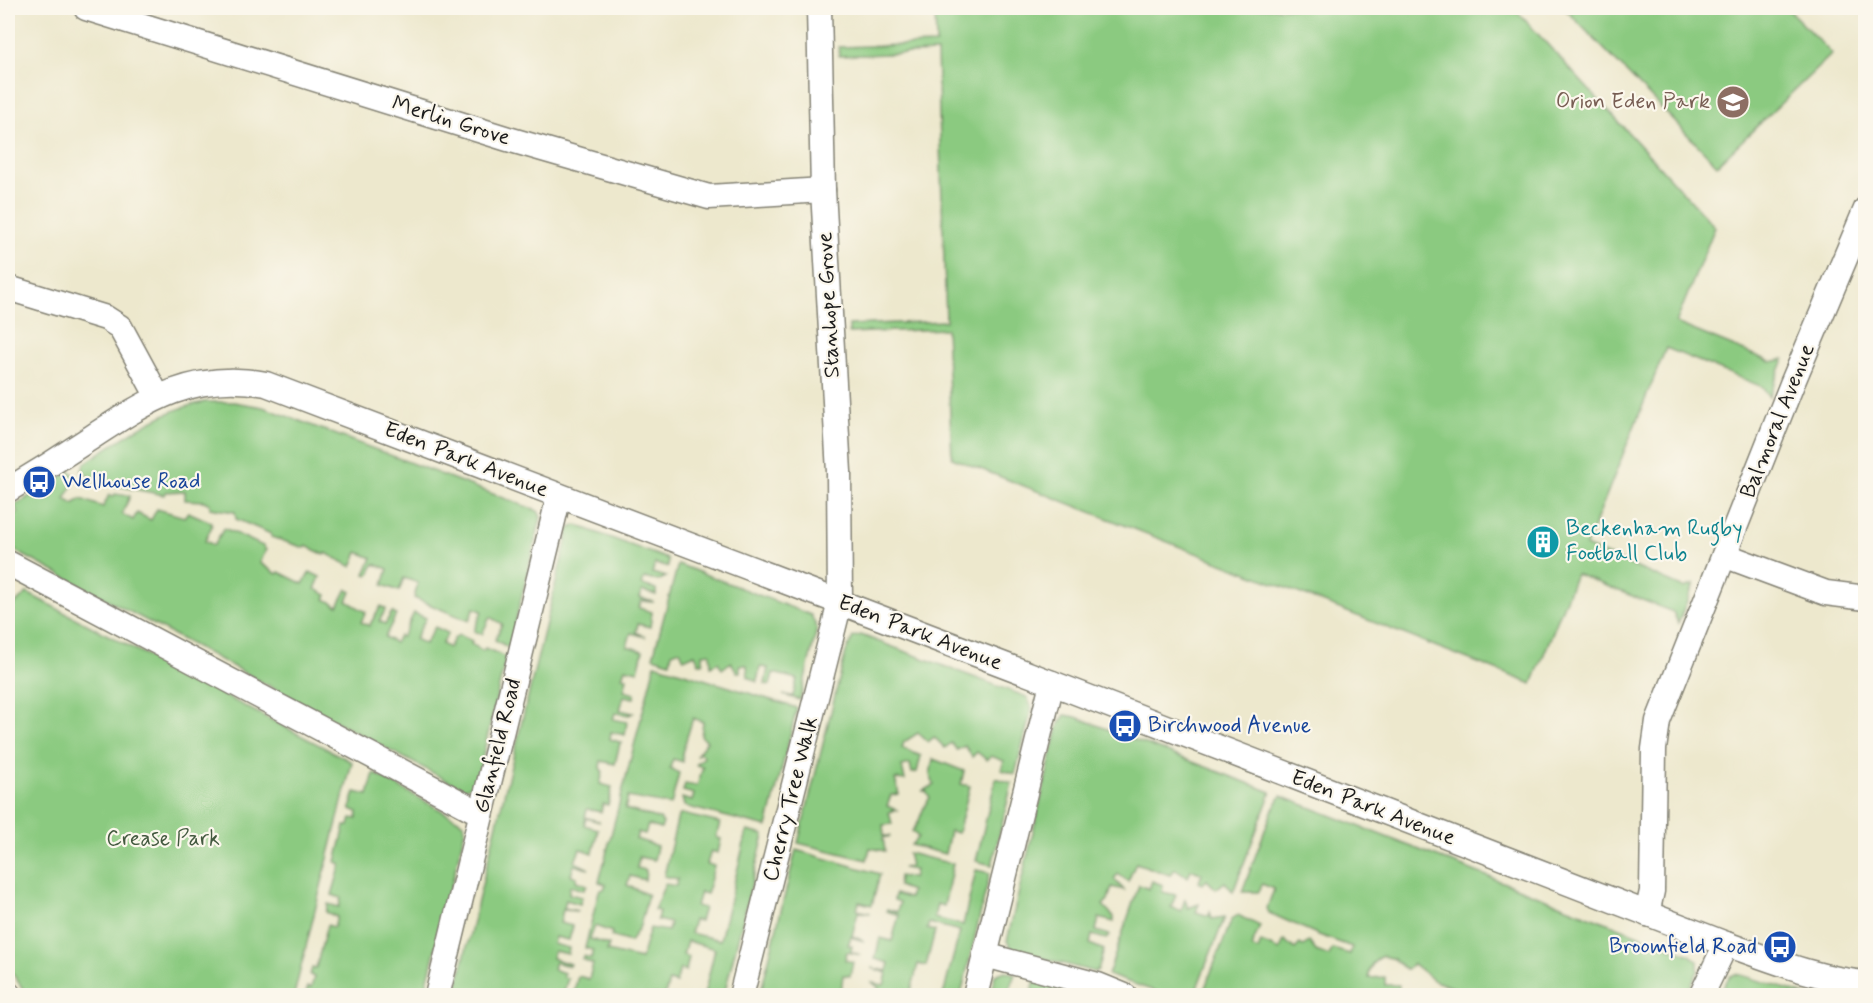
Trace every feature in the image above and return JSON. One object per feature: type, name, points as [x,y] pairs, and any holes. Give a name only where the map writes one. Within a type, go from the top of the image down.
[{"type":"street","name":"Merlin Grove","points":[[86,8],[496,135],[709,197],[823,190]]},
{"type":"street","name":"Stanhope Grove","points":[[819,8],[823,190],[839,471],[840,602]]},
{"type":"street","name":"Balmoral Avenue","points":[[1647,914],[1652,891],[1654,749],[1658,721],[1866,209]]},
{"type":"street","points":[[8,288],[106,318],[120,327],[158,397]]},
{"type":"street","name":"Eden Park Avenue","points":[[8,490],[158,397],[185,386],[208,381],[236,380],[266,384],[1052,683],[1726,944],[1811,974],[1834,980],[1866,983]]},
{"type":"street","name":"Glanfield Road","points":[[437,996],[559,496]]},
{"type":"street","points":[[1724,555],[1826,593],[1866,598]]},
{"type":"street","points":[[8,563],[480,813]]},
{"type":"street","name":"Cherry Tree Walk","points":[[741,996],[840,602]]},
{"type":"street","points":[[975,996],[1052,683]]},
{"type":"street","points":[[1701,996],[1726,944]]},
{"type":"street","points":[[985,955],[1098,985],[1125,996]]},
{"type":"green space","points":[[935,8],[1514,8],[1715,227],[1676,323],[1771,362],[1784,359],[1769,397],[1763,387],[1666,348],[1586,546],[1684,588],[1694,584],[1678,623],[1673,612],[1576,574],[1532,684],[952,458],[946,329],[849,333],[849,325],[946,321],[937,52],[839,56],[839,47],[936,44]]},
{"type":"green space","points":[[1564,8],[1787,8],[1832,54],[1717,165]]},
{"type":"green space","points":[[205,402],[234,402],[263,407],[538,511],[541,517],[509,648],[495,640],[502,624],[490,617],[482,634],[474,631],[482,611],[474,608],[469,621],[414,598],[418,583],[404,578],[399,591],[383,585],[388,569],[374,564],[369,575],[365,574],[372,558],[358,552],[352,567],[326,553],[325,555],[306,546],[305,548],[271,537],[271,534],[236,519],[235,512],[210,508],[210,504],[204,501],[185,500],[185,491],[165,492],[164,495],[96,482],[82,471],[85,463],[142,426],[172,411]]},
{"type":"green space","points":[[70,471],[77,478],[65,499],[73,504],[81,499],[103,507],[109,495],[113,497],[115,494],[130,496],[122,514],[133,520],[137,513],[151,520],[157,509],[184,517],[188,512],[211,522],[212,526],[205,541],[214,545],[224,528],[263,546],[266,550],[260,563],[277,574],[279,572],[303,584],[310,572],[320,577],[315,589],[327,595],[325,599],[338,606],[347,589],[351,592],[347,601],[366,612],[361,622],[369,626],[381,606],[386,609],[379,621],[385,624],[392,612],[396,615],[385,637],[395,643],[399,636],[402,637],[414,613],[426,618],[415,639],[425,644],[435,627],[448,633],[442,644],[449,648],[455,637],[459,635],[472,641],[471,644],[483,651],[485,648],[506,657],[476,785],[463,789],[8,547],[8,520],[18,512],[14,506]]},
{"type":"green space","points":[[576,525],[668,559],[668,567],[655,564],[652,573],[666,577],[658,581],[644,578],[642,585],[656,589],[656,595],[642,591],[640,598],[654,602],[641,601],[639,608],[652,612],[650,627],[638,624],[636,632],[646,637],[631,633],[627,646],[643,651],[638,671],[625,668],[622,677],[627,678],[624,691],[635,694],[634,698],[624,696],[620,710],[633,713],[629,715],[615,713],[613,719],[627,722],[625,735],[611,732],[610,739],[623,743],[620,743],[615,764],[601,761],[600,768],[603,772],[600,784],[612,787],[608,805],[603,804],[601,812],[587,809],[585,817],[600,822],[586,818],[584,825],[598,829],[593,853],[580,849],[575,862],[589,869],[574,865],[571,875],[577,877],[576,881],[587,885],[584,890],[570,886],[569,894],[582,897],[580,904],[566,900],[564,908],[578,911],[563,910],[560,923],[573,926],[569,940],[555,937],[553,944],[569,948],[568,954],[554,951],[552,958],[570,964],[569,966],[555,962],[553,969],[564,973],[563,977],[568,978],[563,995],[546,992],[544,996],[455,995],[569,529]]},
{"type":"green space","points":[[678,564],[811,615],[817,628],[800,700],[783,695],[793,696],[797,679],[773,673],[770,685],[765,684],[768,668],[760,667],[757,682],[748,677],[747,665],[740,665],[740,672],[737,672],[731,662],[722,669],[718,662],[711,666],[710,653],[703,654],[703,663],[699,663],[695,654],[684,659],[680,650],[672,653],[670,662],[653,657]]},
{"type":"green space","name":"Crease Park","points":[[27,593],[352,762],[294,995],[27,995],[8,967],[8,610]]},
{"type":"green space","points":[[861,635],[1027,697],[1032,708],[1015,774],[1001,770],[1004,761],[991,756],[987,760],[977,752],[972,757],[965,746],[957,750],[951,743],[945,748],[934,737],[928,742],[918,733],[904,742],[902,748],[921,756],[917,772],[912,773],[910,764],[902,766],[905,780],[895,779],[899,794],[891,795],[887,806],[897,810],[889,812],[892,824],[883,825],[884,836],[891,836],[883,838],[885,851],[870,848],[867,860],[798,843],[846,652],[853,637]]},
{"type":"green space","points":[[655,664],[797,708],[767,827],[684,806],[682,798],[692,801],[694,794],[683,791],[685,784],[697,786],[703,767],[696,765],[704,757],[700,753],[696,756],[707,741],[701,736],[703,722],[693,718],[682,753],[683,762],[673,759],[670,768],[679,773],[671,805],[628,797],[625,809],[660,819],[663,823],[661,829],[648,825],[645,834],[638,832],[636,839],[657,846],[654,860],[639,857],[637,868],[646,870],[645,880],[630,876],[627,885],[648,895],[640,926],[630,942],[611,936],[612,932],[595,926],[590,939],[609,945],[607,951],[641,959],[650,928],[668,931],[670,923],[657,920],[659,911],[654,910],[665,884],[676,886],[678,879],[664,876],[678,816],[682,814],[720,823],[716,837],[721,839],[718,853],[711,851],[707,864],[714,866],[707,894],[700,892],[696,906],[704,908],[700,921],[694,920],[690,933],[720,940],[747,831],[764,835],[724,995],[704,995],[715,949],[687,941],[683,955],[689,957],[686,971],[680,969],[676,983],[669,981],[665,995],[573,995],[578,976],[589,979],[593,964],[582,959],[583,956],[591,958],[593,950],[585,948],[599,891],[604,889],[606,884],[599,882]]},
{"type":"green space","points":[[1065,715],[1076,717],[1271,792],[1233,892],[1225,882],[1216,889],[1207,880],[1202,884],[1199,882],[1202,874],[1191,869],[1188,877],[1175,869],[1170,875],[1136,863],[1128,881],[1118,874],[1114,879],[1124,890],[1112,887],[1108,900],[1103,905],[1114,917],[1114,922],[1099,918],[1096,931],[1110,935],[1106,939],[1092,935],[1090,944],[1104,950],[1098,970],[1094,972],[1013,950],[1007,941],[1059,723]]},
{"type":"green space","points":[[933,759],[964,771],[961,784],[970,786],[958,833],[950,831],[945,854],[911,845],[918,837],[912,831],[930,798],[926,791],[922,791],[934,785],[930,775]]},
{"type":"green space","points":[[374,773],[464,823],[465,830],[424,995],[305,995],[308,987],[311,988],[314,977],[310,975],[312,968],[316,968],[327,925],[334,927],[337,917],[326,912],[328,904],[339,907],[341,898],[332,895],[341,864],[336,862],[345,826],[349,826],[351,818],[357,819],[358,812],[350,809],[355,792],[368,795]]},
{"type":"green space","points":[[996,778],[1012,783],[992,865],[976,861]]},
{"type":"green space","points":[[1281,796],[1690,955],[1698,961],[1698,971],[1686,995],[1473,995],[1435,981],[1413,964],[1406,970],[1394,959],[1383,956],[1372,965],[1369,978],[1385,977],[1385,985],[1399,985],[1398,995],[1202,995],[1232,919],[1238,915],[1260,926],[1251,947],[1258,950],[1261,942],[1280,950],[1284,940],[1295,949],[1300,944],[1303,946],[1309,942],[1316,951],[1329,956],[1332,949],[1350,954],[1352,947],[1269,913],[1267,908],[1274,889],[1262,884],[1259,892],[1242,892],[1272,811]]},
{"type":"green space","points":[[796,850],[880,874],[872,905],[859,902],[857,910],[870,913],[858,912],[852,936],[864,941],[851,937],[848,945],[852,946],[851,952],[861,955],[847,952],[845,960],[853,962],[850,976],[843,975],[841,992],[855,995],[760,995]]},
{"type":"green space","points":[[908,853],[953,864],[944,906],[937,904],[934,918],[963,925],[976,870],[990,873],[961,995],[943,995],[960,931],[929,923],[927,929],[935,931],[926,966],[918,964],[911,991],[919,995],[873,995],[879,988],[873,983],[884,985],[887,973],[872,968],[887,971],[889,963],[875,959],[880,938],[892,941],[899,915],[886,911],[887,909],[897,912],[900,902],[894,900],[895,894],[909,898],[911,891],[898,886],[899,876],[913,878],[915,870],[903,868],[911,866]]},
{"type":"green space","points":[[1152,881],[1163,885],[1162,892],[1176,895],[1171,907],[1181,911],[1185,899],[1188,908],[1199,904],[1196,912],[1209,916],[1210,912],[1212,919],[1225,917],[1194,995],[1166,995],[1108,975],[1139,885],[1149,889]]},
{"type":"green space","points":[[1005,971],[1015,974],[1007,995],[991,996],[995,975]]},
{"type":"green space","points":[[1735,974],[1806,995],[1719,995],[1729,977]]},
{"type":"green space","points":[[1035,979],[1075,989],[1074,995],[1031,996]]},
{"type":"place","name":"Orion Eden Park","points":[[1733,102]]},
{"type":"place","name":"Wellhouse Road","points":[[39,482]]},
{"type":"place","name":"Beckenham Rugby Football Club","points":[[1543,542]]},
{"type":"place","name":"Birchwood Avenue","points":[[1125,726]]},
{"type":"place","name":"Broomfield Road","points":[[1780,947]]}]
